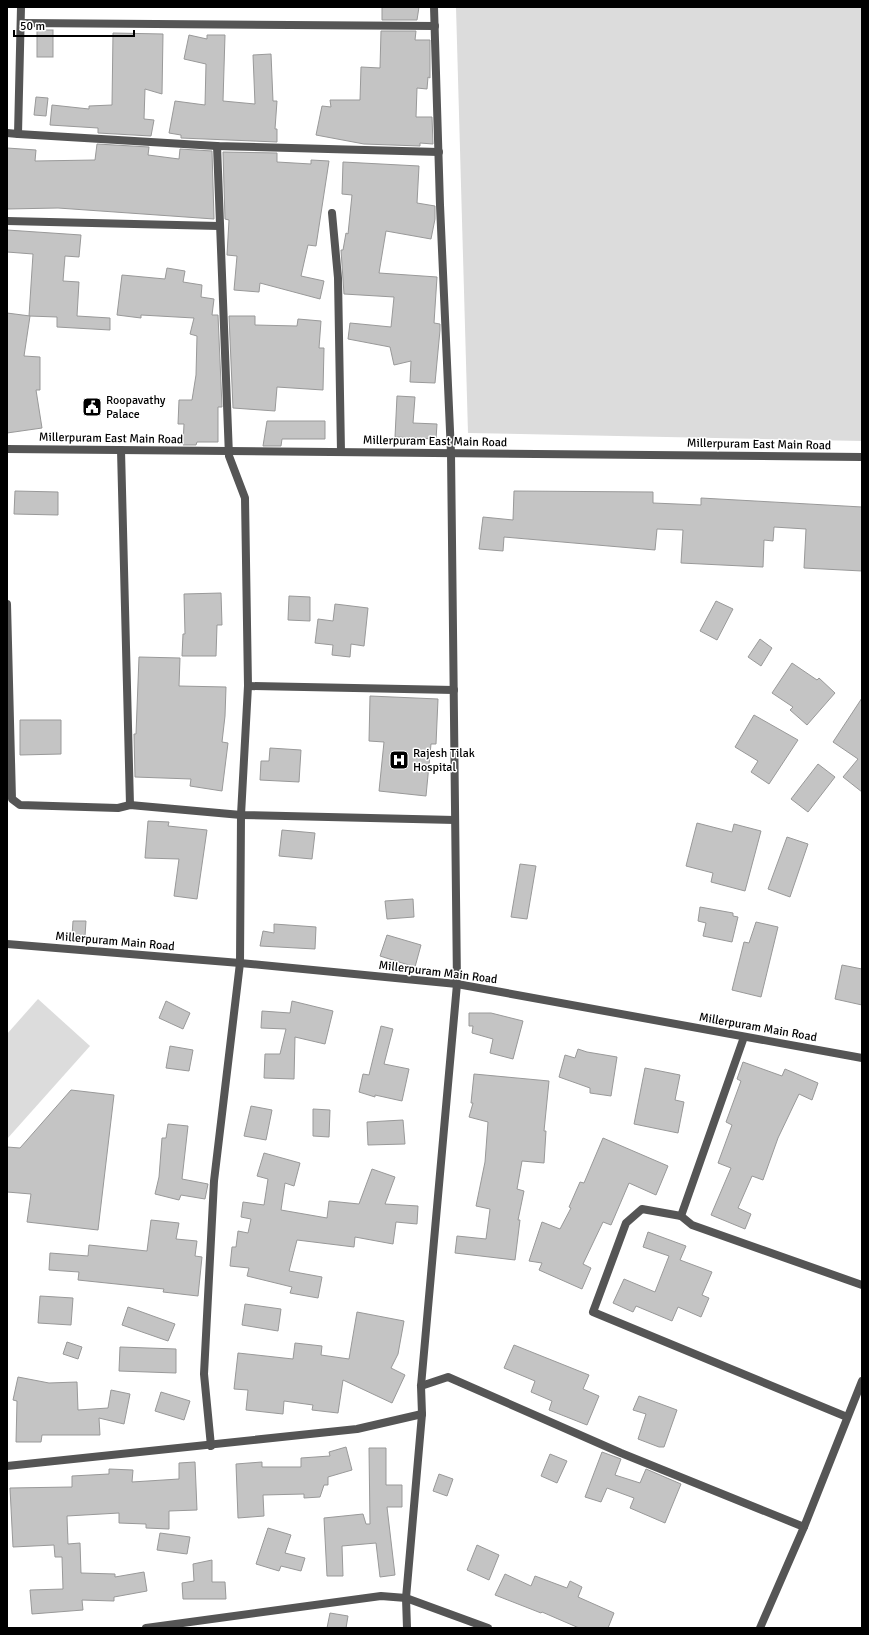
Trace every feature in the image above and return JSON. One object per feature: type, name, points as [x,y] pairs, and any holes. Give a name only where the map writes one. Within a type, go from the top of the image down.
[{"type":"street","points":[[18,134],[21,7]]},
{"type":"street","points":[[407,1628],[406,1598],[422,1414],[421,1386],[457,984],[451,453],[434,7]]},
{"type":"street","points":[[21,23],[435,26]]},
{"type":"street","points":[[7,133],[217,146],[439,152]]},
{"type":"street","points":[[211,1446],[204,1374],[214,1189],[240,963],[241,815],[248,686],[245,498],[229,456],[217,146]]},
{"type":"street","points":[[332,213],[338,278],[341,452]]},
{"type":"street","points":[[7,221],[219,226]]},
{"type":"street","name":"Millerpuram East Main Road","points":[[7,449],[862,458]]},
{"type":"street","points":[[121,450],[130,805]]},
{"type":"street","points":[[7,604],[12,799],[20,805],[118,808],[130,805],[241,815],[455,820]]},
{"type":"street","points":[[248,686],[454,690]]},
{"type":"street","name":"Millerpuram Main Road","points":[[7,944],[240,963],[457,984],[862,1058]]},
{"type":"street","points":[[681,1216],[744,1037]]},
{"type":"street","points":[[847,1417],[593,1312],[626,1223],[642,1209],[681,1216],[692,1225],[862,1285]]},
{"type":"street","points":[[421,1386],[448,1377],[621,1453],[804,1527]]},
{"type":"street","points":[[760,1628],[804,1527],[862,1381]]},
{"type":"street","points":[[7,1466],[211,1446],[356,1429],[422,1414]]},
{"type":"street","points":[[146,1628],[171,1626],[381,1596],[406,1598],[488,1628]]},
{"type":"shaded area","points":[[456,7],[862,7],[862,441],[468,433]]},
{"type":"shaded area","points":[[38,999],[90,1046],[7,1139],[7,1034]]},
{"type":"building","points":[[382,7],[419,7],[417,20],[382,20]]},
{"type":"building","points":[[37,30],[53,30],[53,57],[37,57]]},
{"type":"building","points":[[381,31],[416,31],[415,40],[430,40],[430,78],[428,77],[427,89],[417,88],[416,117],[432,117],[433,144],[420,143],[420,146],[364,144],[316,135],[322,106],[331,107],[330,100],[360,100],[361,67],[380,68]]},
{"type":"building","points":[[113,33],[163,34],[162,94],[145,89],[144,119],[154,120],[151,136],[98,133],[98,128],[50,125],[52,105],[89,109],[89,106],[112,105]]},
{"type":"building","points":[[189,35],[207,39],[207,35],[225,35],[223,101],[255,104],[253,55],[271,54],[273,101],[277,101],[275,129],[277,129],[277,142],[181,138],[181,135],[169,133],[175,101],[205,105],[206,64],[184,59]]},
{"type":"building","points":[[36,97],[48,98],[46,116],[34,115]]},
{"type":"building","points":[[97,144],[149,147],[148,155],[179,159],[180,149],[212,151],[214,219],[58,208],[7,209],[7,148],[36,150],[35,161],[95,160]]},
{"type":"building","points":[[223,152],[277,153],[277,162],[311,164],[311,160],[329,161],[316,246],[308,245],[301,276],[324,281],[320,299],[260,283],[259,292],[234,290],[237,256],[227,255],[229,220],[225,219]]},
{"type":"building","points":[[343,162],[419,166],[417,203],[435,206],[435,219],[431,239],[386,231],[379,273],[437,277],[434,323],[440,324],[440,330],[435,383],[410,382],[411,361],[394,365],[390,347],[348,339],[350,323],[391,327],[394,297],[344,294],[341,250],[343,250],[346,233],[348,234],[352,195],[342,194]]},
{"type":"building","points":[[7,230],[81,235],[79,257],[65,256],[63,281],[79,282],[77,316],[110,318],[110,330],[57,327],[57,317],[29,316],[33,254],[7,252]]},
{"type":"building","points":[[167,268],[185,271],[183,282],[202,285],[201,297],[214,299],[212,315],[218,315],[222,407],[218,407],[218,442],[197,442],[196,445],[183,445],[184,424],[178,424],[179,400],[192,400],[196,375],[197,336],[190,334],[194,318],[141,315],[141,318],[117,315],[122,275],[165,279]]},
{"type":"building","points":[[7,313],[30,316],[24,356],[40,357],[40,390],[36,390],[42,428],[7,433]]},
{"type":"building","points":[[229,316],[255,316],[255,325],[297,326],[298,319],[321,321],[319,348],[324,348],[323,390],[277,387],[275,411],[233,408]]},
{"type":"building","points":[[397,396],[415,397],[413,423],[437,424],[436,439],[395,437]]},
{"type":"building","points":[[267,421],[325,421],[325,439],[282,439],[281,446],[263,446]]},
{"type":"building","points":[[15,491],[58,492],[58,515],[14,514]]},
{"type":"building","points":[[514,491],[653,492],[653,503],[701,505],[701,498],[862,507],[862,571],[804,568],[806,529],[774,527],[773,541],[764,540],[763,567],[681,563],[683,530],[657,529],[655,550],[504,537],[503,551],[479,549],[483,517],[513,520]]},
{"type":"building","points":[[221,593],[222,625],[217,625],[216,656],[182,656],[183,634],[185,634],[184,594]]},
{"type":"building","points":[[289,596],[310,597],[310,621],[288,620]]},
{"type":"building","points":[[716,601],[733,609],[717,640],[700,631]]},
{"type":"building","points":[[335,604],[368,608],[364,646],[351,644],[350,657],[332,655],[333,645],[315,643],[318,619],[333,621]]},
{"type":"building","points":[[760,639],[772,648],[761,666],[748,657]]},
{"type":"building","points":[[139,657],[180,658],[179,686],[226,687],[222,742],[228,743],[222,791],[190,786],[191,779],[135,777],[134,734],[136,734]]},
{"type":"building","points":[[792,663],[817,680],[819,678],[835,693],[807,725],[790,710],[793,707],[772,693]]},
{"type":"building","points":[[370,696],[438,699],[436,744],[431,744],[426,796],[379,791],[384,742],[369,741]]},
{"type":"building","points":[[862,698],[862,792],[843,777],[858,759],[833,742]]},
{"type":"building","points":[[754,715],[798,740],[769,784],[751,772],[758,761],[735,747]]},
{"type":"building","points":[[20,720],[61,720],[61,754],[20,755]]},
{"type":"building","points":[[270,748],[301,750],[299,782],[260,780],[261,761],[269,761]]},
{"type":"building","points":[[818,764],[835,777],[808,812],[791,799]]},
{"type":"building","points":[[148,821],[169,822],[168,826],[207,830],[197,899],[174,896],[179,859],[145,858]]},
{"type":"building","points":[[697,823],[732,832],[734,824],[761,831],[745,891],[711,882],[713,873],[686,866]]},
{"type":"building","points":[[282,830],[315,833],[312,859],[279,856]]},
{"type":"building","points":[[787,837],[808,844],[790,897],[768,889]]},
{"type":"building","points":[[520,864],[536,866],[527,919],[511,917]]},
{"type":"building","points":[[413,899],[414,917],[387,919],[385,901]]},
{"type":"building","points":[[700,907],[733,913],[733,916],[738,917],[732,942],[703,936],[706,923],[698,921]]},
{"type":"building","points":[[73,921],[86,921],[85,936],[72,936]]},
{"type":"building","points":[[756,922],[778,927],[761,997],[732,990],[744,942],[749,943]]},
{"type":"building","points":[[274,924],[316,927],[315,949],[260,946],[263,931],[274,933]]},
{"type":"building","points":[[387,935],[421,945],[415,967],[380,956]]},
{"type":"building","points":[[842,965],[862,969],[862,1005],[835,999]]},
{"type":"building","points":[[166,1001],[190,1013],[183,1029],[159,1018]]},
{"type":"building","points":[[292,1001],[333,1011],[325,1044],[295,1037],[294,1079],[264,1078],[265,1054],[280,1054],[286,1029],[261,1028],[262,1011],[290,1013]]},
{"type":"building","points":[[469,1013],[491,1013],[523,1021],[513,1059],[490,1053],[493,1039],[472,1033],[473,1026],[469,1026]]},
{"type":"building","points":[[381,1026],[393,1029],[384,1064],[409,1069],[402,1101],[375,1095],[375,1097],[359,1092],[363,1074],[369,1075]]},
{"type":"building","points":[[170,1046],[193,1050],[189,1071],[166,1068]]},
{"type":"building","points":[[578,1049],[617,1057],[611,1096],[590,1093],[590,1088],[559,1077],[565,1055],[575,1058]]},
{"type":"building","points":[[743,1062],[782,1076],[785,1069],[818,1083],[812,1100],[799,1094],[778,1138],[763,1180],[752,1176],[738,1208],[751,1214],[745,1229],[711,1215],[731,1168],[718,1163],[732,1125],[726,1122],[741,1081],[737,1079]]},
{"type":"building","points":[[645,1068],[680,1075],[675,1100],[684,1102],[678,1133],[634,1124]]},
{"type":"building","points":[[474,1074],[549,1081],[544,1131],[546,1131],[544,1163],[522,1161],[517,1189],[524,1191],[518,1220],[520,1220],[515,1260],[455,1253],[457,1236],[486,1239],[490,1209],[476,1206],[485,1162],[488,1122],[469,1117],[473,1103],[471,1103]]},
{"type":"building","points":[[71,1090],[114,1095],[98,1230],[27,1222],[31,1194],[7,1192],[7,1147],[20,1148]]},
{"type":"building","points":[[251,1106],[272,1110],[266,1140],[244,1136]]},
{"type":"building","points":[[313,1109],[330,1110],[329,1137],[313,1136]]},
{"type":"building","points":[[403,1120],[405,1144],[368,1145],[367,1122]]},
{"type":"building","points":[[168,1124],[188,1126],[182,1179],[208,1184],[205,1199],[181,1195],[179,1200],[155,1194],[159,1177],[162,1138],[166,1138]]},
{"type":"building","points":[[603,1138],[668,1166],[656,1195],[629,1183],[611,1225],[603,1222],[583,1264],[591,1268],[582,1289],[539,1270],[542,1263],[529,1261],[542,1222],[560,1229],[571,1208],[569,1207],[580,1182],[584,1183]]},
{"type":"building","points":[[264,1153],[300,1163],[294,1186],[285,1183],[281,1210],[327,1218],[329,1201],[359,1204],[372,1169],[395,1177],[385,1204],[418,1206],[417,1224],[396,1222],[393,1244],[355,1237],[354,1247],[297,1240],[289,1271],[322,1277],[318,1298],[290,1293],[292,1287],[247,1276],[249,1268],[230,1266],[232,1247],[236,1247],[238,1231],[248,1233],[251,1219],[241,1217],[243,1202],[264,1205],[268,1179],[257,1176]]},
{"type":"building","points":[[151,1220],[179,1223],[176,1239],[197,1241],[195,1256],[202,1257],[198,1296],[163,1292],[164,1289],[78,1280],[79,1272],[49,1270],[50,1253],[88,1256],[89,1245],[147,1251]]},
{"type":"building","points":[[648,1232],[686,1246],[680,1260],[712,1272],[702,1295],[709,1298],[701,1317],[678,1307],[672,1321],[636,1306],[633,1312],[613,1303],[624,1279],[655,1292],[669,1256],[643,1247]]},
{"type":"building","points":[[40,1296],[73,1298],[71,1325],[38,1323]]},
{"type":"building","points":[[245,1304],[281,1309],[278,1331],[242,1325]]},
{"type":"building","points":[[128,1307],[175,1324],[168,1341],[122,1325]]},
{"type":"building","points":[[357,1312],[404,1321],[398,1354],[391,1368],[405,1375],[392,1403],[343,1380],[338,1413],[312,1410],[313,1405],[284,1401],[283,1414],[246,1410],[248,1390],[234,1389],[238,1353],[293,1359],[295,1343],[322,1346],[321,1355],[349,1359]]},
{"type":"building","points":[[67,1342],[82,1347],[78,1359],[63,1354]]},
{"type":"building","points":[[514,1345],[589,1375],[583,1389],[599,1396],[587,1425],[549,1410],[552,1401],[531,1392],[535,1381],[504,1368]]},
{"type":"building","points":[[120,1347],[176,1349],[176,1373],[119,1371]]},
{"type":"building","points":[[18,1377],[49,1383],[77,1382],[78,1410],[108,1408],[111,1390],[130,1394],[124,1424],[99,1418],[100,1435],[42,1435],[41,1442],[16,1442],[17,1401],[13,1400]]},
{"type":"building","points":[[161,1392],[190,1401],[184,1420],[155,1411]]},
{"type":"building","points":[[639,1396],[677,1410],[664,1447],[659,1447],[638,1439],[646,1414],[633,1410]]},
{"type":"building","points":[[346,1447],[352,1470],[328,1477],[328,1485],[324,1485],[320,1497],[304,1498],[304,1494],[263,1495],[264,1516],[238,1518],[236,1464],[262,1462],[262,1467],[301,1467],[301,1458],[330,1456],[329,1452]]},
{"type":"building","points":[[369,1448],[386,1448],[386,1485],[402,1485],[402,1507],[387,1507],[395,1575],[380,1577],[376,1543],[342,1546],[343,1576],[327,1576],[324,1518],[363,1514],[366,1524],[370,1524]]},
{"type":"building","points":[[602,1452],[621,1459],[615,1475],[640,1483],[646,1469],[681,1484],[665,1523],[630,1508],[634,1498],[607,1488],[601,1502],[585,1497]]},
{"type":"building","points":[[550,1454],[567,1461],[557,1483],[541,1476]]},
{"type":"building","points":[[195,1462],[197,1510],[169,1511],[169,1529],[146,1528],[146,1524],[119,1523],[119,1513],[67,1516],[68,1544],[80,1543],[81,1573],[115,1574],[115,1577],[144,1572],[147,1591],[114,1597],[114,1601],[82,1600],[83,1610],[32,1614],[30,1590],[63,1589],[62,1557],[55,1557],[54,1545],[13,1547],[10,1488],[72,1487],[72,1476],[109,1474],[109,1469],[133,1470],[132,1482],[179,1479],[179,1463]]},
{"type":"building","points":[[439,1474],[453,1479],[447,1496],[433,1491]]},
{"type":"building","points":[[268,1528],[291,1535],[285,1553],[305,1558],[301,1571],[281,1566],[279,1571],[256,1564]]},
{"type":"building","points":[[160,1533],[190,1537],[187,1554],[157,1550]]},
{"type":"building","points":[[477,1545],[499,1555],[489,1580],[467,1570]]},
{"type":"building","points":[[212,1560],[212,1582],[225,1582],[226,1599],[183,1599],[182,1583],[194,1581],[193,1564]]},
{"type":"building","points":[[505,1574],[531,1586],[535,1576],[567,1588],[570,1581],[582,1587],[578,1597],[614,1613],[608,1628],[579,1628],[542,1612],[541,1613],[495,1595]]},
{"type":"building","points":[[330,1613],[348,1616],[346,1628],[327,1628]]},
{"type":"place","name":"Roopavathy Palace","points":[[92,407]]},
{"type":"place","name":"Rajesh Tilak Hospital","points":[[399,760]]}]
